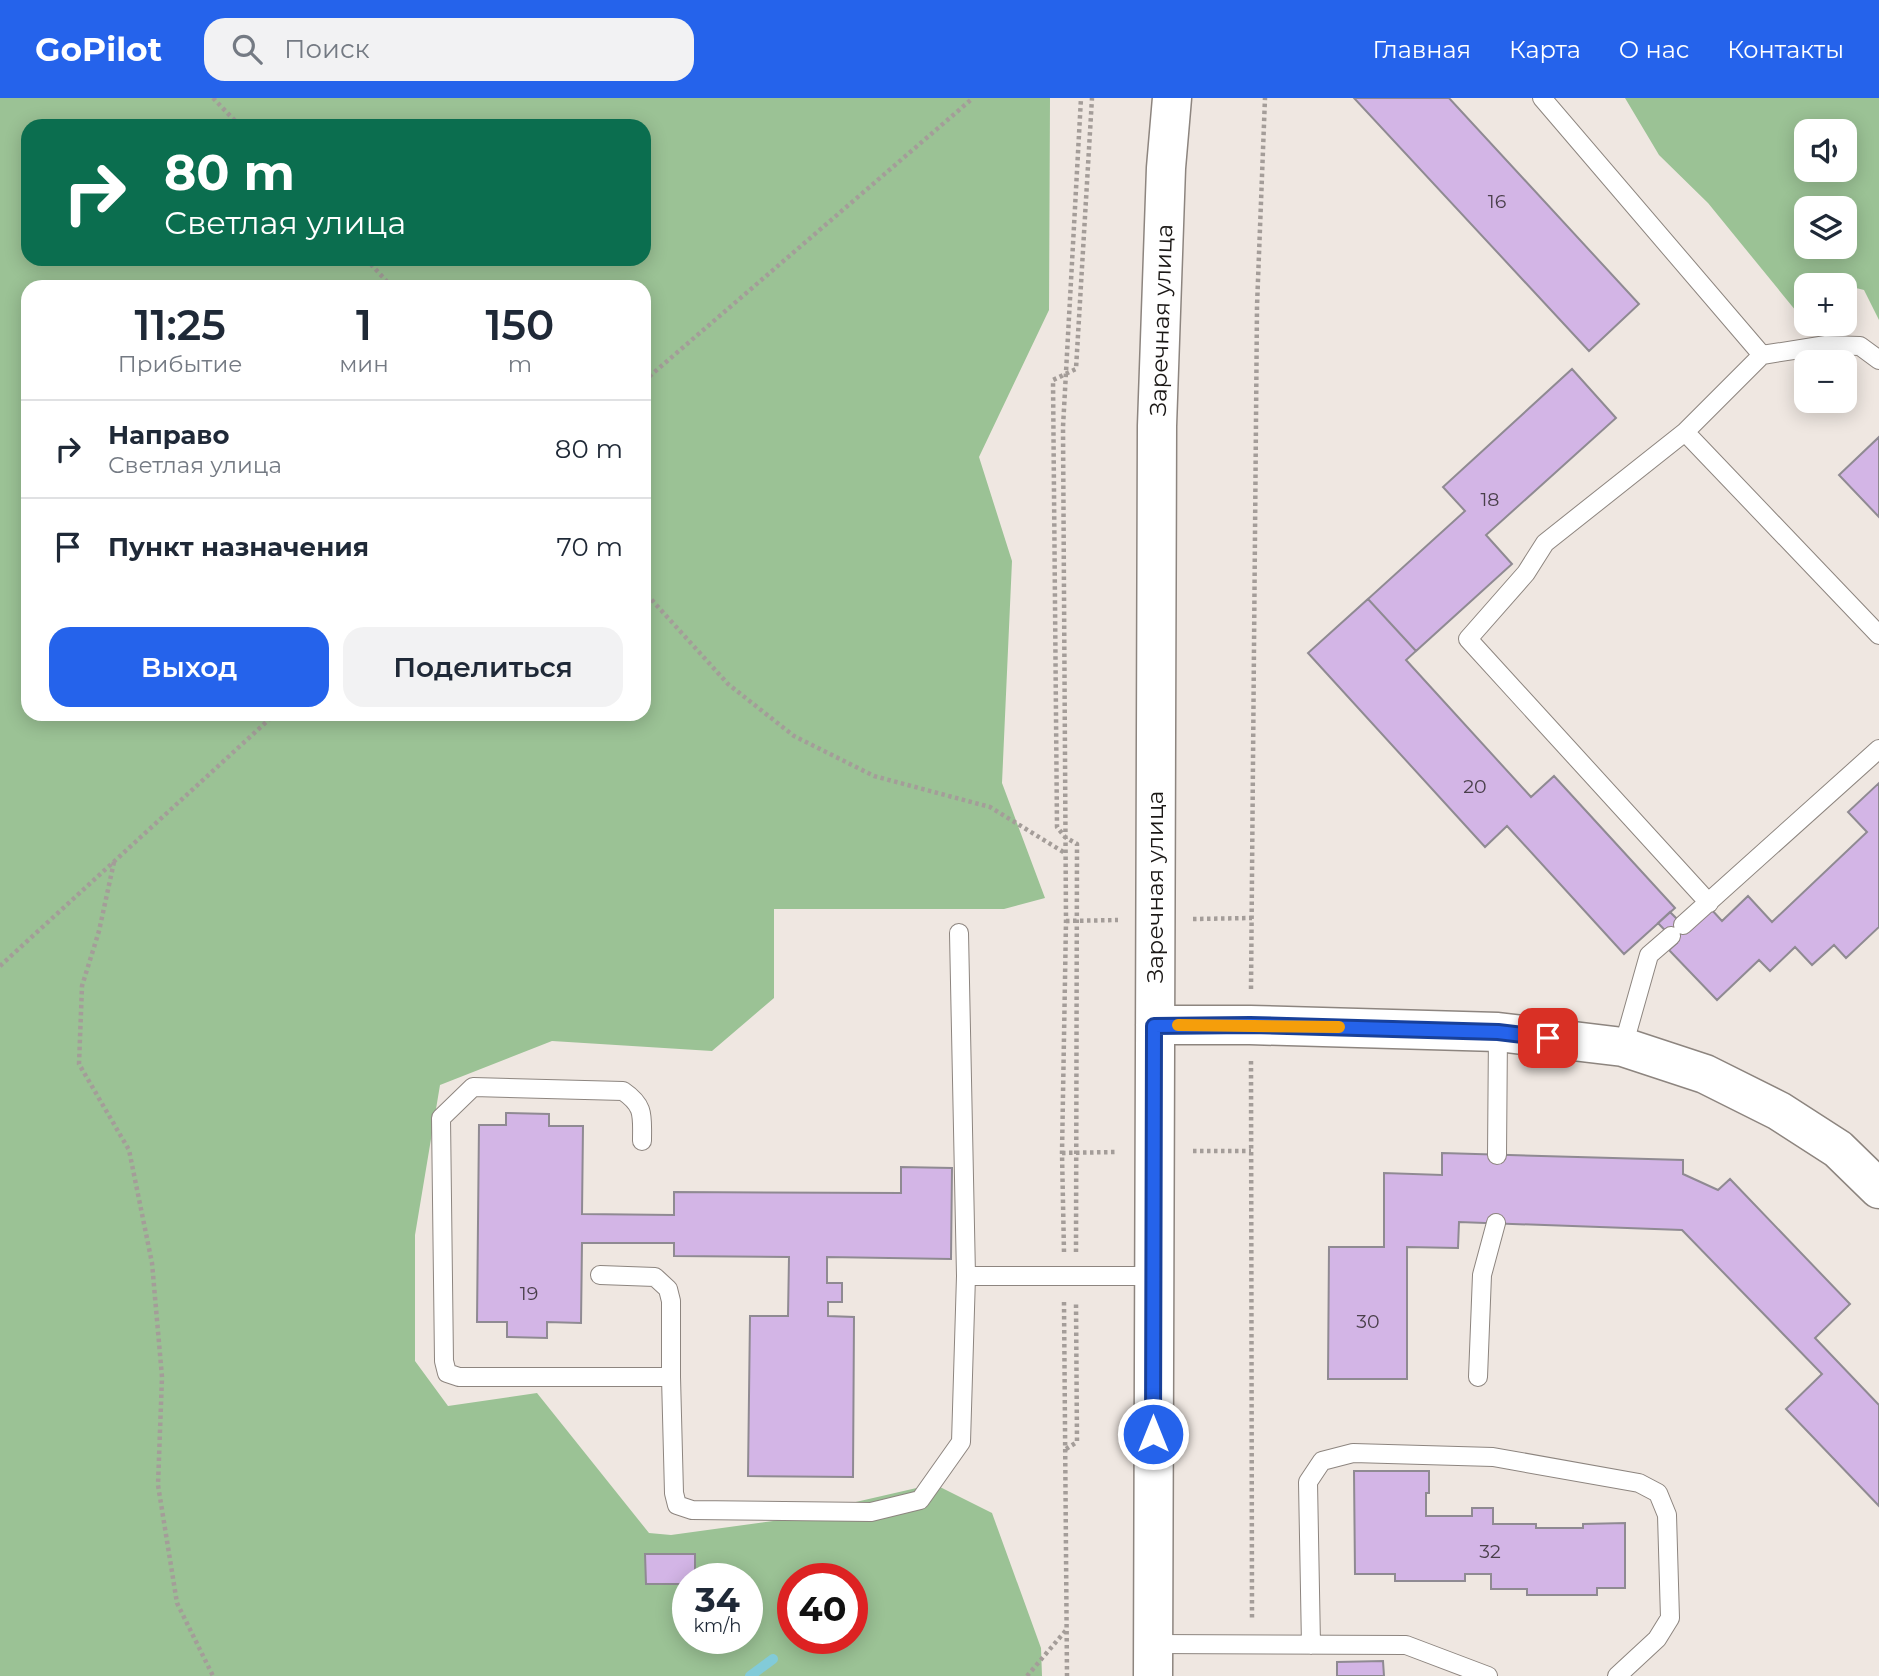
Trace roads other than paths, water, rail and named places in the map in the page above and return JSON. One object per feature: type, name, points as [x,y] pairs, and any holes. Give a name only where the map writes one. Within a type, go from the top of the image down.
[{"type":"street","name":"Заречная улица","points":[[1153,1660],[1157,426],[1166,168],[1172,98]]},
{"type":"street","points":[[1154,1026],[1250,1025],[1498,1032],[1623,1047],[1705,1074],[1779,1111],[1838,1149],[1879,1189]]},
{"type":"lane","points":[[1542,98],[1762,355]]},
{"type":"lane","points":[[1709,903],[1468,639],[1527,573],[1545,543],[1685,432],[1762,355],[1826,345],[1860,346],[1879,360]]},
{"type":"lane","points":[[1685,432],[1879,635]]},
{"type":"lane","points":[[1623,1047],[1649,955],[1879,749]]},
{"type":"lane","points":[[600,1275],[655,1277],[668,1289],[671,1300],[674,1493],[677,1505],[692,1510],[871,1512],[920,1500],[961,1442],[966,1276],[959,933]]},
{"type":"lane","points":[[1497,1155],[1498,1032]]},
{"type":"lane","points":[[642,1141],[642,1114],[636,1100],[623,1091],[473,1087],[441,1118],[444,1361],[447,1373],[459,1377],[671,1377]]},
{"type":"lane","points":[[1478,1377],[1482,1275],[1496,1223]]},
{"type":"lane","points":[[966,1276],[1153,1276]]},
{"type":"lane","points":[[1311,1645],[1308,1482],[1322,1461],[1353,1453],[1493,1457],[1639,1483],[1658,1493],[1667,1515],[1670,1618],[1657,1639],[1617,1676]]},
{"type":"lane","points":[[1153,1660],[1252,1645],[1406,1645],[1488,1676]]},
{"type":"waterway","points":[[750,1676],[773,1659]]}]
